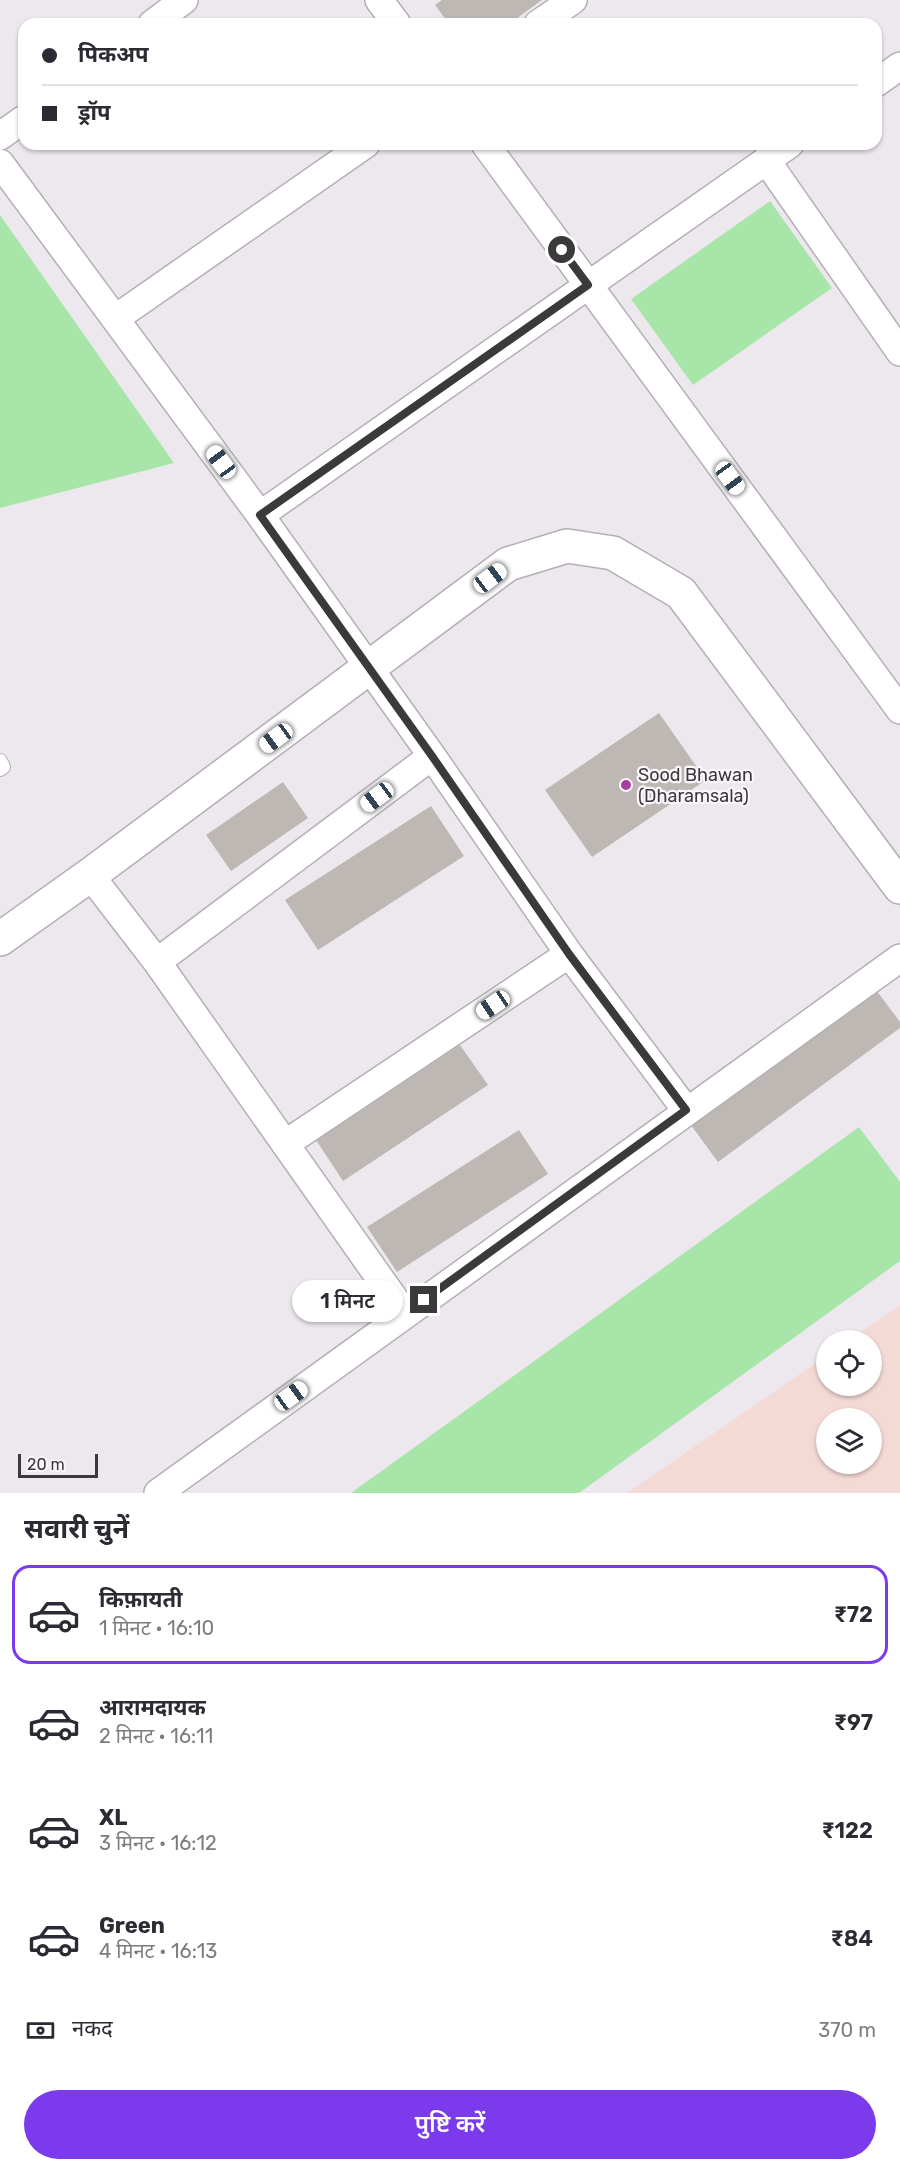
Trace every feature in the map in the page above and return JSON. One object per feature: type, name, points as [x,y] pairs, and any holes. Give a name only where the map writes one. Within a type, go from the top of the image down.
[{"type":"street","points":[[160,18],[184,0]]},
{"type":"street","points":[[379,0],[392,18]]},
{"type":"street","points":[[547,18],[573,0]]},
{"type":"street","points":[[882,79],[900,66]]},
{"type":"street","points":[[0,136],[18,122]]},
{"type":"street","points":[[116,318],[357,150]]},
{"type":"street","points":[[488,150],[900,710]]},
{"type":"street","points":[[260,515],[780,150]]},
{"type":"street","points":[[766,160],[895,335]]},
{"type":"street","points":[[0,163],[260,515],[432,756],[569,954],[686,1110]]},
{"type":"street","points":[[3,931],[90,875],[508,564],[567,546],[613,553],[681,593],[900,887]]},
{"type":"street","points":[[157,962],[432,756]]},
{"type":"street","points":[[90,875],[157,962],[405,1314]]},
{"type":"street","points":[[285,1144],[569,954]]},
{"type":"street","points":[[158,1493],[686,1110],[900,958]]},
{"type":"lane","points":[[0,760],[3,767],[0,769]]},
{"type":"shaded area","points":[[900,1305],[900,1493],[627,1493],[816,1363],[816,1396],[882,1396],[882,1330],[864,1330]]},
{"type":"green space","points":[[770,201],[832,288],[693,385],[631,299]]},
{"type":"green space","points":[[0,215],[174,463],[0,508]]},
{"type":"green space","points":[[859,1127],[900,1182],[900,1261],[579,1493],[351,1493]]},
{"type":"building","points":[[442,0],[542,0],[517,18],[445,18],[435,5]]},
{"type":"building","name":"Sood Bhawan (Dharamsala)","points":[[659,713],[706,780],[592,857],[545,790]]},
{"type":"building","points":[[283,782],[308,818],[231,871],[206,835]]},
{"type":"building","points":[[431,806],[464,856],[318,950],[285,900]]},
{"type":"building","points":[[873,986],[900,1022],[900,1028],[718,1162],[688,1121]]},
{"type":"building","points":[[460,1045],[488,1085],[343,1181],[316,1140]]},
{"type":"building","points":[[519,1130],[548,1174],[397,1272],[367,1227]]},
{"type":"place","name":"Sood Bhawan (Dharamsala)","points":[[626,785]]},
{"type":"route","points":[[424,1300],[686,1110],[569,954],[432,756],[260,515],[588,285],[562,250]]}]
